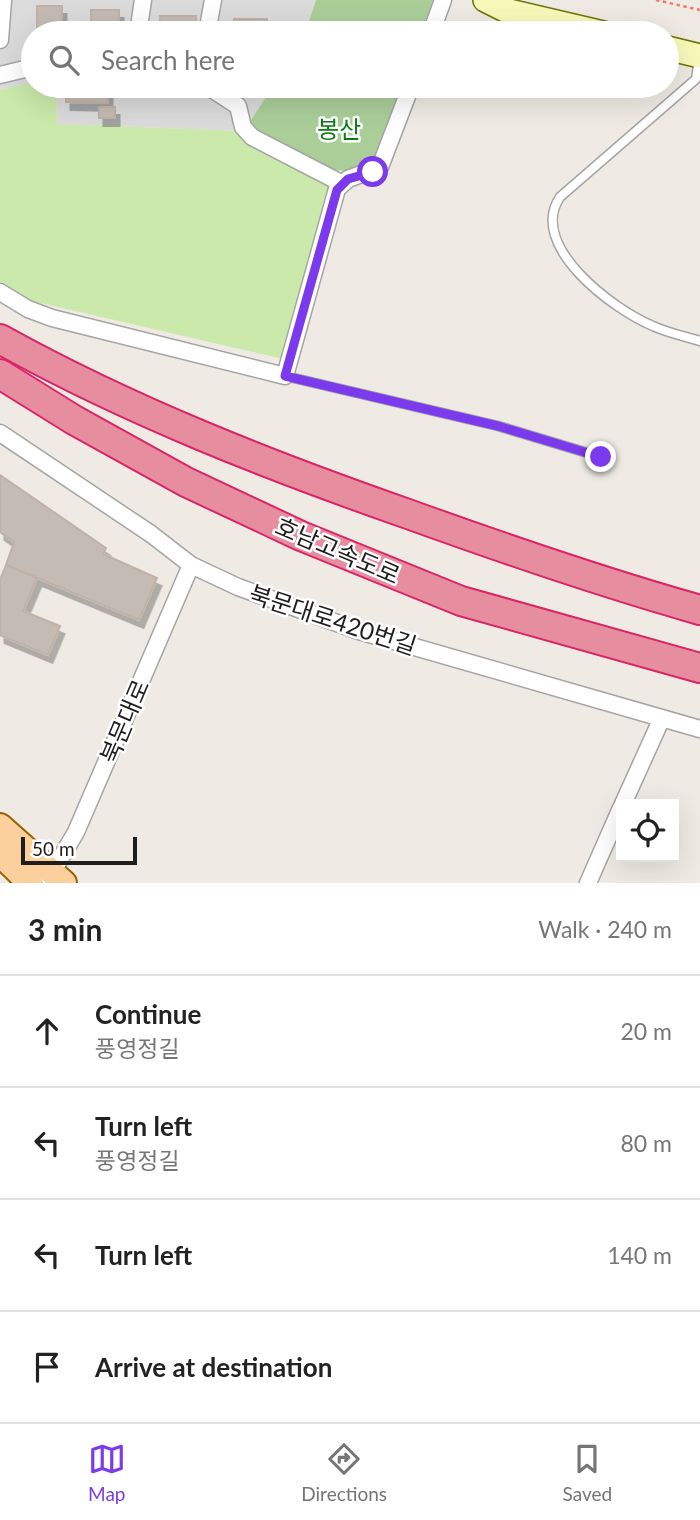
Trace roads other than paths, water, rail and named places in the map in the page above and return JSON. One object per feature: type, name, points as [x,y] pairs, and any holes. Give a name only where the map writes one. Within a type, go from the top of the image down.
[{"type":"highway","points":[[0,331],[28,340],[204,420],[346,476],[525,540],[700,594]]},
{"type":"highway","points":[[0,339],[126,404],[234,449],[551,565],[700,610]]},
{"type":"highway","name":"호남고속도로","points":[[0,374],[74,420],[186,482],[301,536],[461,601],[700,668]]},
{"type":"highway","points":[[461,601],[578,648],[700,682]]},
{"type":"main road","points":[[0,826],[48,881]]},
{"type":"main road","points":[[0,855],[48,881]]},
{"type":"street","points":[[0,40],[2,0]]},
{"type":"street","points":[[140,21],[143,0]]},
{"type":"street","points":[[209,21],[213,0]]},
{"type":"street","points":[[435,21],[443,0]]},
{"type":"street","points":[[485,0],[505,10],[552,21]]},
{"type":"street","points":[[679,51],[700,56]]},
{"type":"street","points":[[0,75],[21,70]]},
{"type":"street","points":[[226,98],[238,106],[243,127],[252,137],[341,183],[380,167],[406,98]]},
{"type":"street","points":[[0,292],[28,309],[52,317],[285,376],[341,183]]},
{"type":"street","name":"북문대로420번길","points":[[0,433],[151,534],[191,565],[316,617],[660,720],[700,729]]},
{"type":"street","name":"북문대로","points":[[48,881],[76,832],[191,565]]},
{"type":"street","points":[[625,799],[660,720]]},
{"type":"street","points":[[588,883],[616,820]]},
{"type":"lane","points":[[679,94],[696,79],[700,56]]},
{"type":"lane","points":[[674,98],[560,197],[552,220],[561,253],[573,267],[627,313],[653,326],[700,341]]},
{"type":"lane","points":[[285,376],[498,426],[601,457]]},
{"type":"park label","name":"봉산","points":[[339,128]]}]
